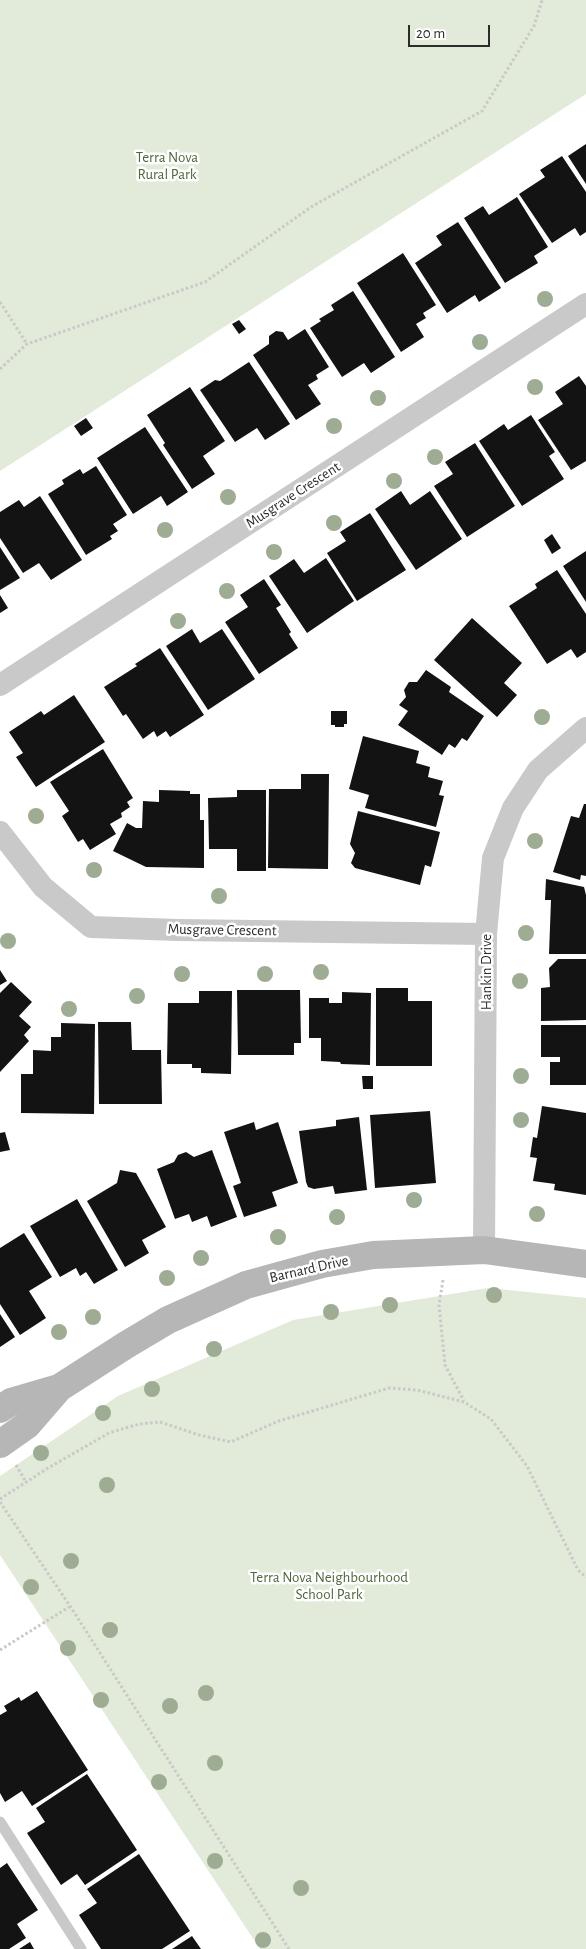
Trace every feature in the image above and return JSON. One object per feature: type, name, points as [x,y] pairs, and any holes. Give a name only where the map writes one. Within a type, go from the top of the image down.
[{"type":"street","name":"Musgrave Crescent","points":[[0,685],[586,304]]},
{"type":"street","name":"Hankin Drive","points":[[484,1250],[486,934],[492,858],[513,808],[538,770],[586,728]]},
{"type":"street","name":"Musgrave Crescent","points":[[0,832],[43,886],[91,927],[486,934]]},
{"type":"street","name":"Barnard Drive","points":[[0,1409],[11,1402],[60,1388],[168,1320],[246,1285],[322,1264],[373,1255],[484,1250],[586,1264]]},
{"type":"street","name":"Barnard Drive","points":[[0,1444],[27,1426],[60,1388]]},
{"type":"lane","points":[[0,1822],[81,1949]]},
{"type":"path","points":[[0,369],[27,344],[205,282],[311,207],[482,111],[534,26],[542,0]]},
{"type":"path","points":[[0,302],[27,344]]},
{"type":"path","points":[[445,1274],[440,1289],[439,1305],[445,1365],[464,1402]]},
{"type":"path","points":[[289,1949],[0,1500],[48,1468],[109,1433],[139,1424],[160,1422],[199,1435],[231,1442],[279,1421],[389,1388],[417,1390],[464,1402],[492,1419],[527,1466],[578,1570],[586,1578]]},
{"type":"path","points":[[0,1650],[70,1606]]},
{"type":"green space","name":"Terra Nova Rural Park","points":[[0,0],[586,0],[586,94],[0,471]]},
{"type":"green space","name":"Terra Nova Neighbourhood School Park","points":[[488,1288],[586,1298],[586,1949],[260,1949],[0,1555],[0,1476],[118,1396],[293,1320]]},
{"type":"building","points":[[586,144],[586,184],[568,156]]},
{"type":"building","points":[[562,156],[586,192],[586,232],[580,236],[575,228],[552,243],[519,194],[545,177],[540,170]]},
{"type":"building","points":[[517,197],[548,247],[534,256],[538,263],[505,283],[464,218],[483,206],[489,215]]},
{"type":"building","points":[[458,222],[501,288],[479,302],[475,295],[447,313],[415,263],[442,245],[436,236]]},
{"type":"building","points":[[403,253],[436,305],[423,313],[426,318],[416,324],[424,337],[401,352],[357,283]]},
{"type":"building","points":[[353,291],[395,357],[371,373],[364,363],[342,377],[310,328],[321,321],[319,319],[334,310],[331,305]]},
{"type":"building","points":[[239,320],[246,329],[239,334],[232,324]]},
{"type":"building","points":[[305,329],[329,367],[316,375],[318,379],[308,385],[321,404],[296,420],[253,355],[269,344],[269,336],[276,331],[283,332],[288,340]]},
{"type":"building","points":[[249,362],[290,424],[265,440],[257,428],[235,442],[200,390],[215,380],[220,381]]},
{"type":"building","points":[[579,376],[586,386],[586,461],[571,470],[538,420],[563,404],[555,392]]},
{"type":"building","points":[[190,387],[225,441],[203,456],[215,474],[192,489],[163,445],[165,443],[147,415]]},
{"type":"building","points":[[531,415],[555,452],[549,456],[564,479],[522,506],[479,441],[504,424],[508,430]]},
{"type":"building","points":[[86,418],[93,428],[81,436],[74,426]]},
{"type":"building","points":[[145,427],[188,492],[167,506],[161,496],[133,514],[97,458]]},
{"type":"building","points":[[475,443],[515,506],[467,537],[434,486],[453,474],[445,462]]},
{"type":"building","points":[[96,466],[127,515],[113,524],[118,531],[110,536],[112,539],[86,555],[48,494],[64,484],[62,480],[80,469],[83,474]]},
{"type":"building","points":[[401,491],[410,505],[430,491],[462,539],[416,570],[375,509]]},
{"type":"building","points":[[40,496],[82,560],[51,580],[39,563],[23,573],[0,538],[0,512],[19,500],[24,507]]},
{"type":"building","points":[[370,513],[406,570],[357,601],[327,553],[346,541],[340,532]]},
{"type":"building","points":[[552,534],[561,548],[552,554],[544,540]]},
{"type":"building","points":[[0,547],[20,578],[0,590]]},
{"type":"building","points":[[586,551],[586,602],[563,566]]},
{"type":"building","points":[[326,558],[354,601],[307,633],[269,576],[294,559],[304,573]]},
{"type":"building","points":[[557,570],[586,614],[586,652],[577,658],[571,649],[547,664],[509,606],[537,588],[535,584]]},
{"type":"building","points":[[264,579],[281,605],[276,608],[291,632],[289,634],[298,648],[259,674],[225,622],[248,607],[240,595]]},
{"type":"building","points":[[0,595],[8,608],[0,613]]},
{"type":"building","points":[[472,618],[522,663],[504,683],[517,695],[497,717],[434,660]]},
{"type":"building","points":[[192,629],[200,643],[222,629],[255,679],[208,710],[166,646]]},
{"type":"building","points":[[160,648],[204,715],[170,737],[166,731],[157,737],[154,731],[143,739],[126,714],[123,716],[104,687],[137,666],[135,664]]},
{"type":"building","points":[[426,670],[451,687],[449,692],[484,716],[467,741],[462,738],[455,748],[449,744],[442,755],[398,725],[408,711],[399,705],[406,697],[404,690],[409,682],[417,682]]},
{"type":"building","points":[[74,695],[105,742],[36,787],[16,757],[23,753],[9,732],[41,711],[44,715]]},
{"type":"building","points":[[331,711],[347,711],[347,724],[344,724],[344,727],[331,725]]},
{"type":"building","points":[[363,736],[419,751],[416,763],[430,767],[428,777],[443,781],[439,795],[444,796],[436,827],[365,808],[369,795],[349,789]]},
{"type":"building","points":[[103,749],[133,798],[127,802],[130,807],[121,813],[122,817],[110,824],[116,834],[90,850],[83,839],[78,842],[62,816],[69,811],[50,782]]},
{"type":"building","points":[[301,774],[329,774],[328,869],[268,868],[269,789],[301,789]]},
{"type":"building","points":[[159,790],[190,791],[190,794],[200,794],[200,820],[204,820],[204,868],[146,867],[113,851],[127,823],[136,828],[142,828],[143,801],[159,802]]},
{"type":"building","points":[[237,790],[266,790],[266,871],[237,871],[237,849],[209,849],[208,798],[237,797]]},
{"type":"building","points":[[584,804],[586,804],[586,876],[581,875],[580,880],[553,872],[571,816],[579,818]]},
{"type":"building","points":[[358,811],[440,832],[431,867],[425,865],[420,885],[355,868],[351,863],[355,853],[350,844]]},
{"type":"building","points":[[546,879],[584,887],[586,895],[586,954],[549,954],[551,900],[545,900]]},
{"type":"building","points":[[558,959],[586,959],[586,1020],[541,1021],[541,988],[550,987],[549,968]]},
{"type":"building","points":[[0,970],[7,981],[0,985]]},
{"type":"building","points":[[11,982],[32,1002],[19,1016],[31,1027],[24,1035],[29,1041],[0,1072],[0,993]]},
{"type":"building","points":[[376,988],[408,988],[408,1001],[432,1001],[432,1066],[376,1066]]},
{"type":"building","points":[[237,990],[300,990],[301,1043],[294,1043],[294,1055],[238,1055]]},
{"type":"building","points":[[199,991],[232,991],[231,1074],[201,1073],[201,1068],[192,1068],[192,1064],[167,1064],[168,1003],[199,1003]]},
{"type":"building","points":[[342,992],[371,993],[370,1065],[321,1061],[321,1038],[309,1038],[309,998],[329,998],[329,1003],[342,1003]]},
{"type":"building","points":[[98,1022],[131,1022],[132,1050],[161,1050],[162,1104],[99,1104]]},
{"type":"building","points":[[61,1023],[95,1024],[94,1114],[21,1113],[21,1074],[33,1074],[33,1050],[51,1051],[51,1037],[61,1037]]},
{"type":"building","points":[[541,1025],[586,1025],[586,1085],[550,1085],[550,1062],[560,1062],[560,1057],[541,1057]]},
{"type":"building","points":[[362,1076],[373,1076],[373,1089],[363,1089]]},
{"type":"building","points":[[542,1106],[586,1113],[586,1195],[554,1190],[555,1184],[533,1181],[537,1158],[530,1157],[533,1137],[537,1138]]},
{"type":"building","points":[[430,1111],[436,1183],[375,1188],[370,1115]]},
{"type":"building","points":[[359,1117],[367,1190],[335,1194],[333,1186],[314,1189],[308,1187],[299,1131],[336,1126],[336,1120]]},
{"type":"building","points":[[254,1122],[256,1130],[278,1122],[298,1183],[272,1192],[277,1206],[244,1217],[233,1186],[241,1183],[224,1132]]},
{"type":"building","points":[[5,1132],[10,1150],[0,1152],[0,1133]]},
{"type":"building","points":[[212,1150],[237,1217],[211,1227],[207,1216],[192,1222],[189,1214],[175,1219],[157,1169],[174,1162],[178,1155],[186,1152],[194,1157]]},
{"type":"building","points":[[120,1170],[136,1173],[166,1227],[142,1240],[149,1253],[125,1267],[87,1201],[117,1183]]},
{"type":"building","points":[[77,1199],[118,1270],[94,1284],[86,1272],[80,1276],[76,1268],[60,1277],[30,1226]]},
{"type":"building","points":[[24,1233],[52,1277],[29,1291],[46,1318],[20,1335],[0,1304],[0,1248]]},
{"type":"building","points":[[0,1314],[15,1337],[0,1347]]},
{"type":"building","points":[[37,1691],[88,1770],[32,1806],[22,1791],[5,1802],[0,1793],[0,1715],[7,1711],[4,1706],[19,1697],[21,1701]]},
{"type":"building","points":[[87,1774],[137,1850],[85,1885],[77,1874],[61,1885],[27,1833],[45,1822],[36,1808]]},
{"type":"building","points":[[139,1854],[190,1931],[162,1949],[101,1949],[79,1915],[97,1903],[87,1889]]},
{"type":"building","points":[[7,1863],[38,1910],[17,1924],[26,1938],[9,1949],[0,1949],[0,1868]]},
{"type":"building","points":[[192,1936],[201,1949],[172,1949]]},
{"type":"building","points":[[30,1942],[34,1949],[19,1949]]}]
